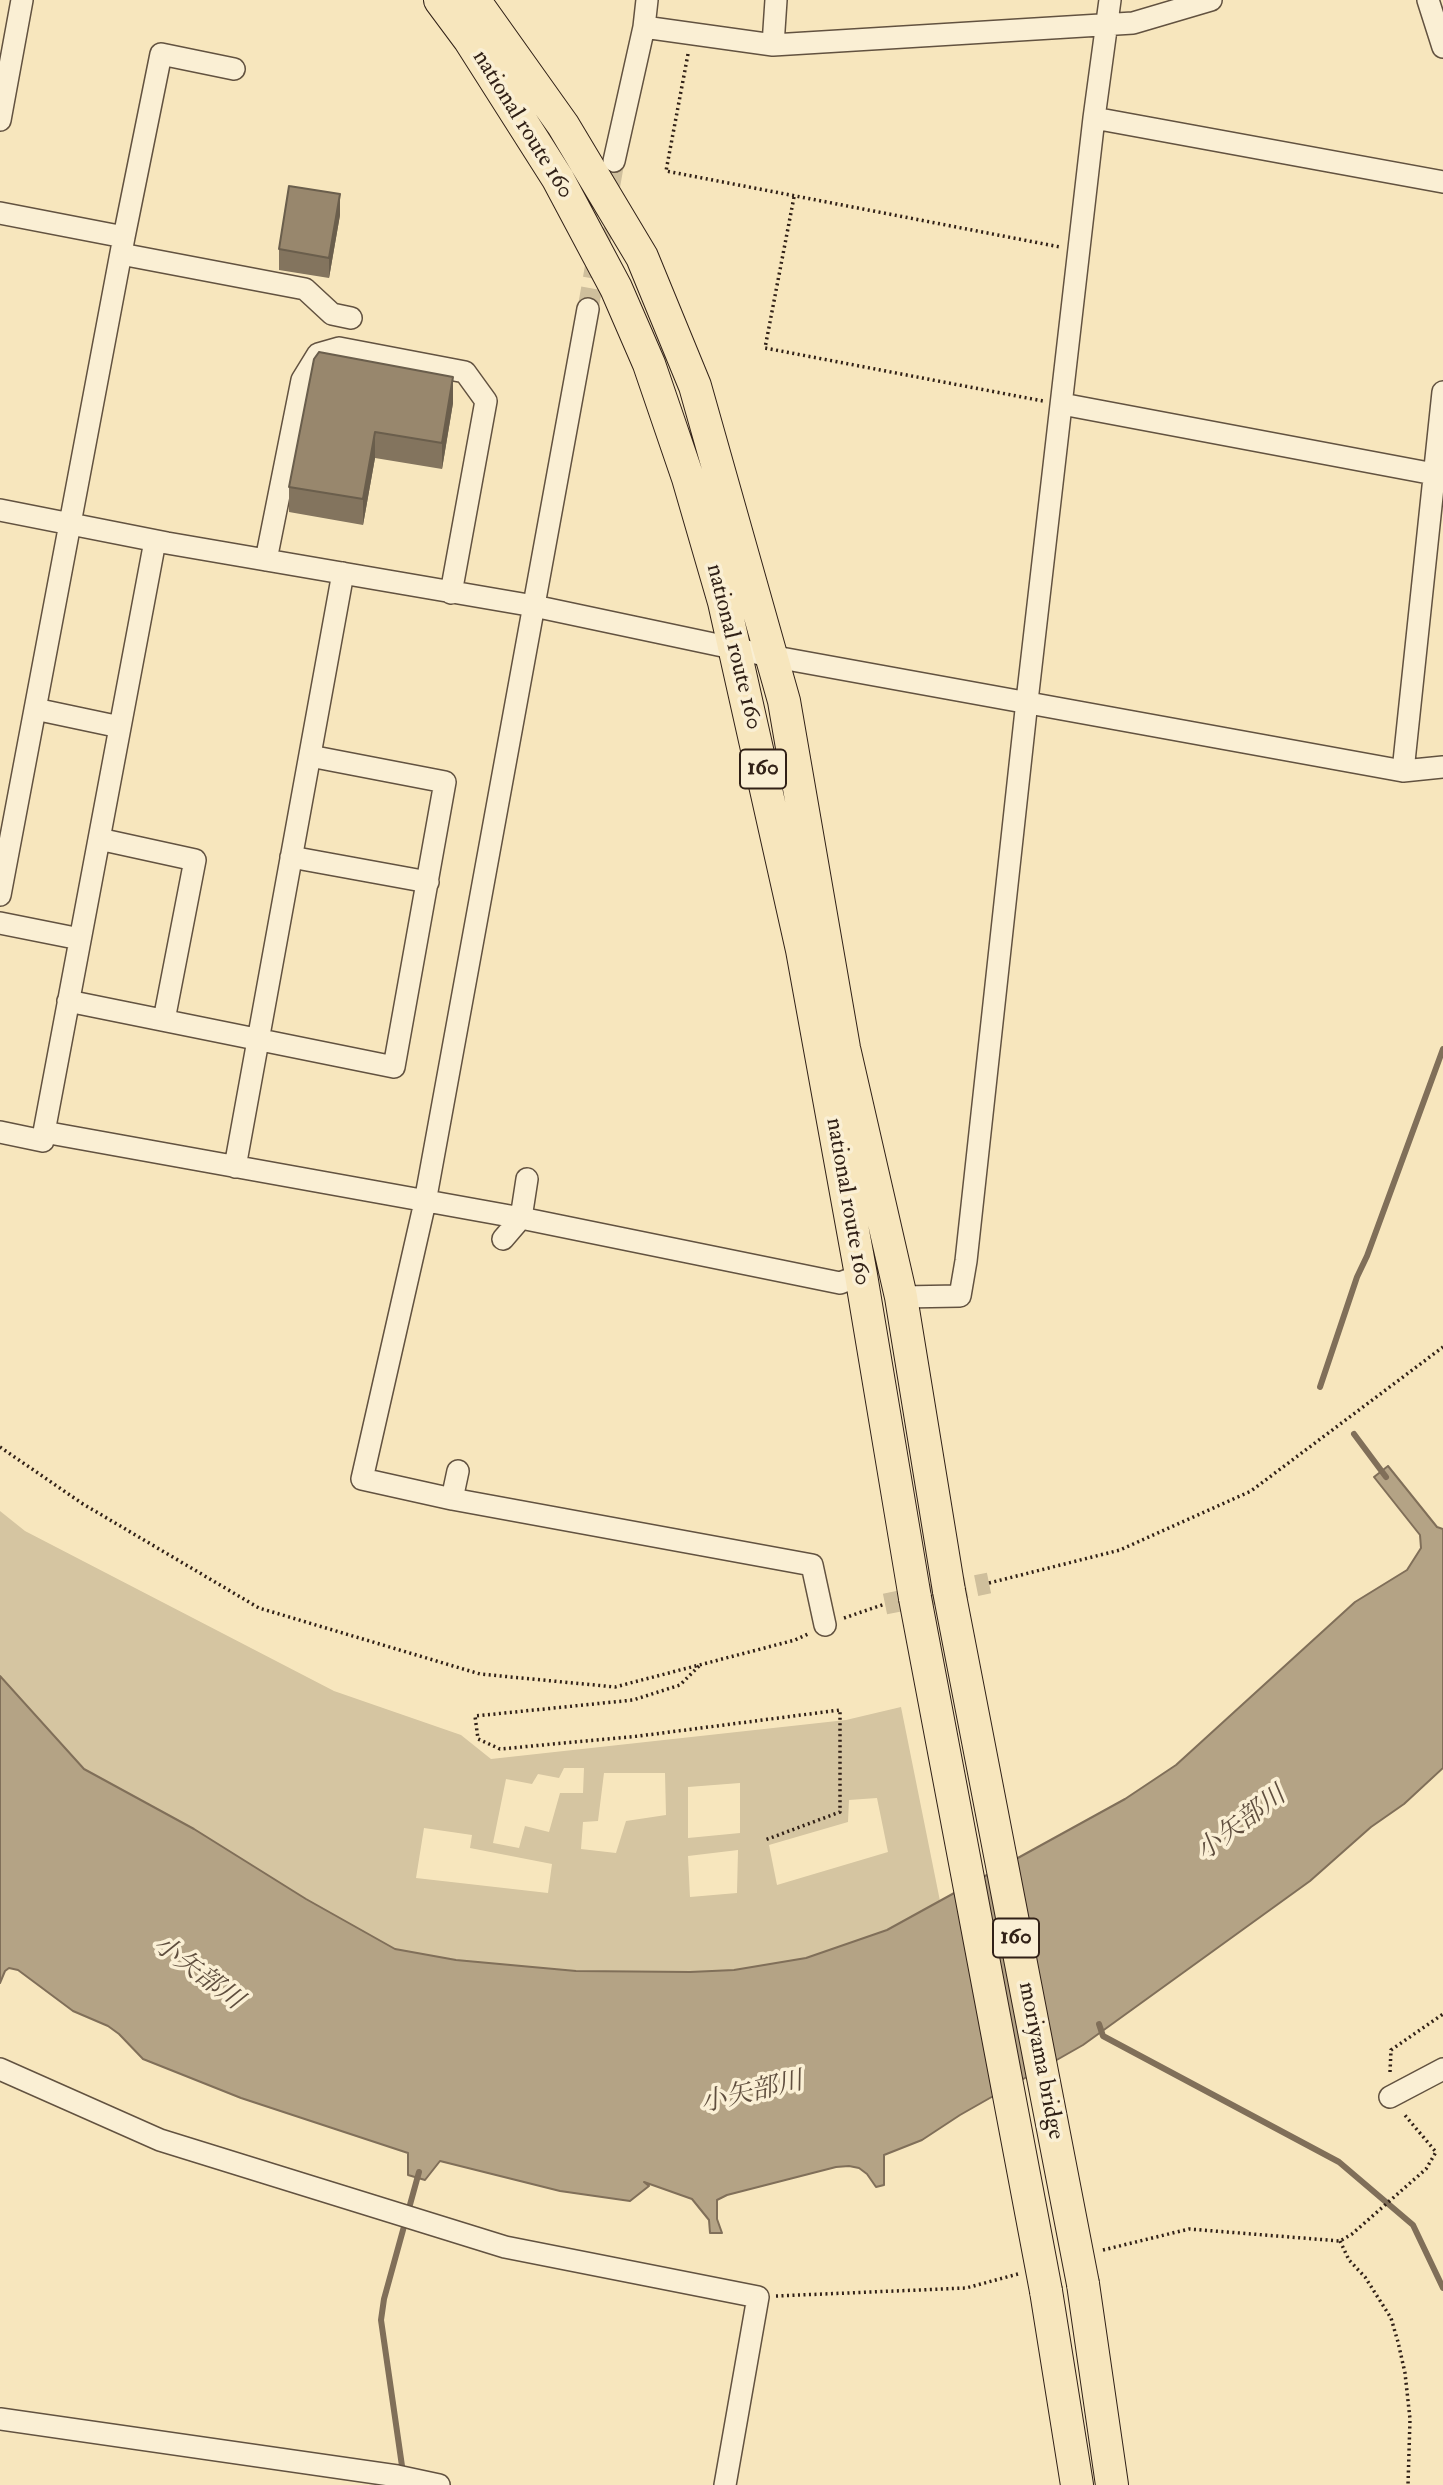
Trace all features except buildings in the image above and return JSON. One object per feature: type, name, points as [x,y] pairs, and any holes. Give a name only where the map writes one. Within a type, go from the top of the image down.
[{"type":"highway","name":"national route 160","points":[[440,0],[469,38],[558,179],[615,288],[649,364],[688,478],[724,602],[802,950],[861,1275],[915,1598]]},
{"type":"highway","name":"national route 160","points":[[474,0],[562,125],[642,257],[695,386],[784,701],[844,1048],[901,1297],[949,1591]]},
{"type":"highway","name":"moriyama bridge","points":[[949,1591],[1083,2284],[1112,2485]]},
{"type":"highway","name":"moriyama bridge","points":[[915,1598],[1046,2291],[1077,2485]]},
{"type":"street","points":[[0,120],[22,0]]},
{"type":"street","points":[[614,161],[648,0]]},
{"type":"street","points":[[773,45],[776,0]]},
{"type":"street","points":[[901,1297],[960,1296],[966,1261],[1027,701],[1110,0]]},
{"type":"street","points":[[644,27],[773,45],[1133,23],[1210,0]]},
{"type":"street","points":[[1428,0],[1443,47]]},
{"type":"street","points":[[0,895],[69,522],[161,54],[234,69]]},
{"type":"street","points":[[1094,118],[1443,181]]},
{"type":"street","points":[[0,214],[305,289],[332,314],[351,318]]},
{"type":"street","points":[[588,309],[425,1202],[362,1479],[452,1499],[812,1564],[825,1625]]},
{"type":"street","points":[[266,560],[302,380],[318,354],[343,344],[452,364],[465,372],[486,401],[452,593]]},
{"type":"street","points":[[1403,771],[1443,392]]},
{"type":"street","points":[[1062,404],[1434,474]]},
{"type":"street","points":[[0,510],[155,541],[534,606],[577,621],[1403,771],[1443,767]]},
{"type":"street","points":[[0,1132],[43,1140],[155,541]]},
{"type":"street","points":[[235,1167],[343,573]]},
{"type":"street","points":[[35,709],[120,727]]},
{"type":"street","points":[[68,1001],[394,1067],[445,782],[310,756]]},
{"type":"street","points":[[99,839],[195,860],[164,1020]]},
{"type":"street","points":[[291,858],[428,882]]},
{"type":"street","points":[[0,923],[80,939]]},
{"type":"street","points":[[44,1132],[520,1218],[840,1283],[861,1275]]},
{"type":"street","points":[[503,1239],[520,1218],[527,1178]]},
{"type":"street","points":[[452,1499],[458,1471]]},
{"type":"street","points":[[0,2069],[160,2140],[505,2246],[758,2297],[725,2485]]},
{"type":"street","points":[[1390,2097],[1443,2069]]},
{"type":"street","points":[[0,2419],[397,2476],[439,2485]]},
{"type":"path","points":[[692,34],[666,171],[1079,251]]},
{"type":"path","points":[[794,196],[765,348],[1062,404]]},
{"type":"path","points":[[989,1583],[1120,1550],[1251,1491],[1443,1347]]},
{"type":"path","points":[[0,1447],[83,1504],[259,1608],[480,1674],[615,1687],[795,1640],[825,1625],[884,1604]]},
{"type":"path","points":[[701,1665],[680,1685],[633,1700],[475,1716],[478,1739],[500,1749],[653,1735],[840,1710],[841,1812],[765,1840]]},
{"type":"path","points":[[1352,2234],[1426,2169],[1436,2152],[1390,2097],[1391,2050],[1443,2014]]},
{"type":"path","points":[[1339,2241],[1349,2260],[1365,2277],[1384,2306],[1391,2318],[1398,2342],[1405,2373],[1410,2419],[1408,2485]]},
{"type":"shaded area","points":[[0,1511],[25,1531],[334,1691],[461,1735],[491,1759],[846,1720],[901,1707],[940,1901],[887,1930],[806,1958],[734,1970],[576,1971],[456,1960],[395,1949],[306,1899],[194,1829],[84,1769],[0,1676]],"holes":[[[564,1768],[584,1768],[583,1793],[560,1793],[549,1832],[525,1826],[519,1848],[493,1843],[506,1779],[532,1784],[538,1774],[559,1778]],[[604,1773],[665,1773],[666,1815],[626,1821],[616,1853],[581,1849],[583,1822],[598,1821]],[[740,1783],[740,1833],[688,1838],[688,1787]],[[877,1798],[888,1852],[777,1885],[769,1845],[848,1822],[849,1800]],[[424,1828],[472,1835],[470,1848],[552,1864],[548,1893],[416,1878]],[[738,1850],[737,1893],[690,1897],[688,1856]]]},
{"type":"water","name":"小矢部川","points":[[1388,1466],[1437,1527],[1443,1529],[1443,1768],[1404,1804],[1371,1827],[1310,1881],[1083,2045],[960,2115],[922,2140],[884,2155],[884,2185],[876,2187],[867,2174],[859,2168],[849,2166],[727,2195],[717,2200],[717,2219],[722,2233],[710,2233],[709,2220],[692,2199],[644,2182],[649,2186],[630,2201],[560,2191],[440,2161],[425,2180],[408,2175],[408,2153],[241,2098],[143,2059],[108,2026],[73,2011],[18,1970],[9,1968],[0,1983],[0,1676],[84,1769],[194,1829],[306,1899],[395,1949],[456,1960],[576,1971],[734,1970],[806,1958],[887,1930],[1125,1799],[1176,1765],[1355,1602],[1407,1570],[1421,1548],[1420,1535],[1374,1477]]},
{"type":"waterway","points":[[1320,1387],[1357,1277],[1443,1049]]},
{"type":"waterway","points":[[1354,1434],[1386,1477]]},
{"type":"waterway","points":[[1099,2024],[1103,2036],[1339,2162],[1413,2225],[1443,2288]]},
{"type":"waterway","points":[[403,2473],[381,2320],[384,2299],[419,2172]]},
{"type":"tunnel","points":[[588,309],[614,161]]},
{"type":"tunnel","points":[[885,1604],[989,1583]]}]
